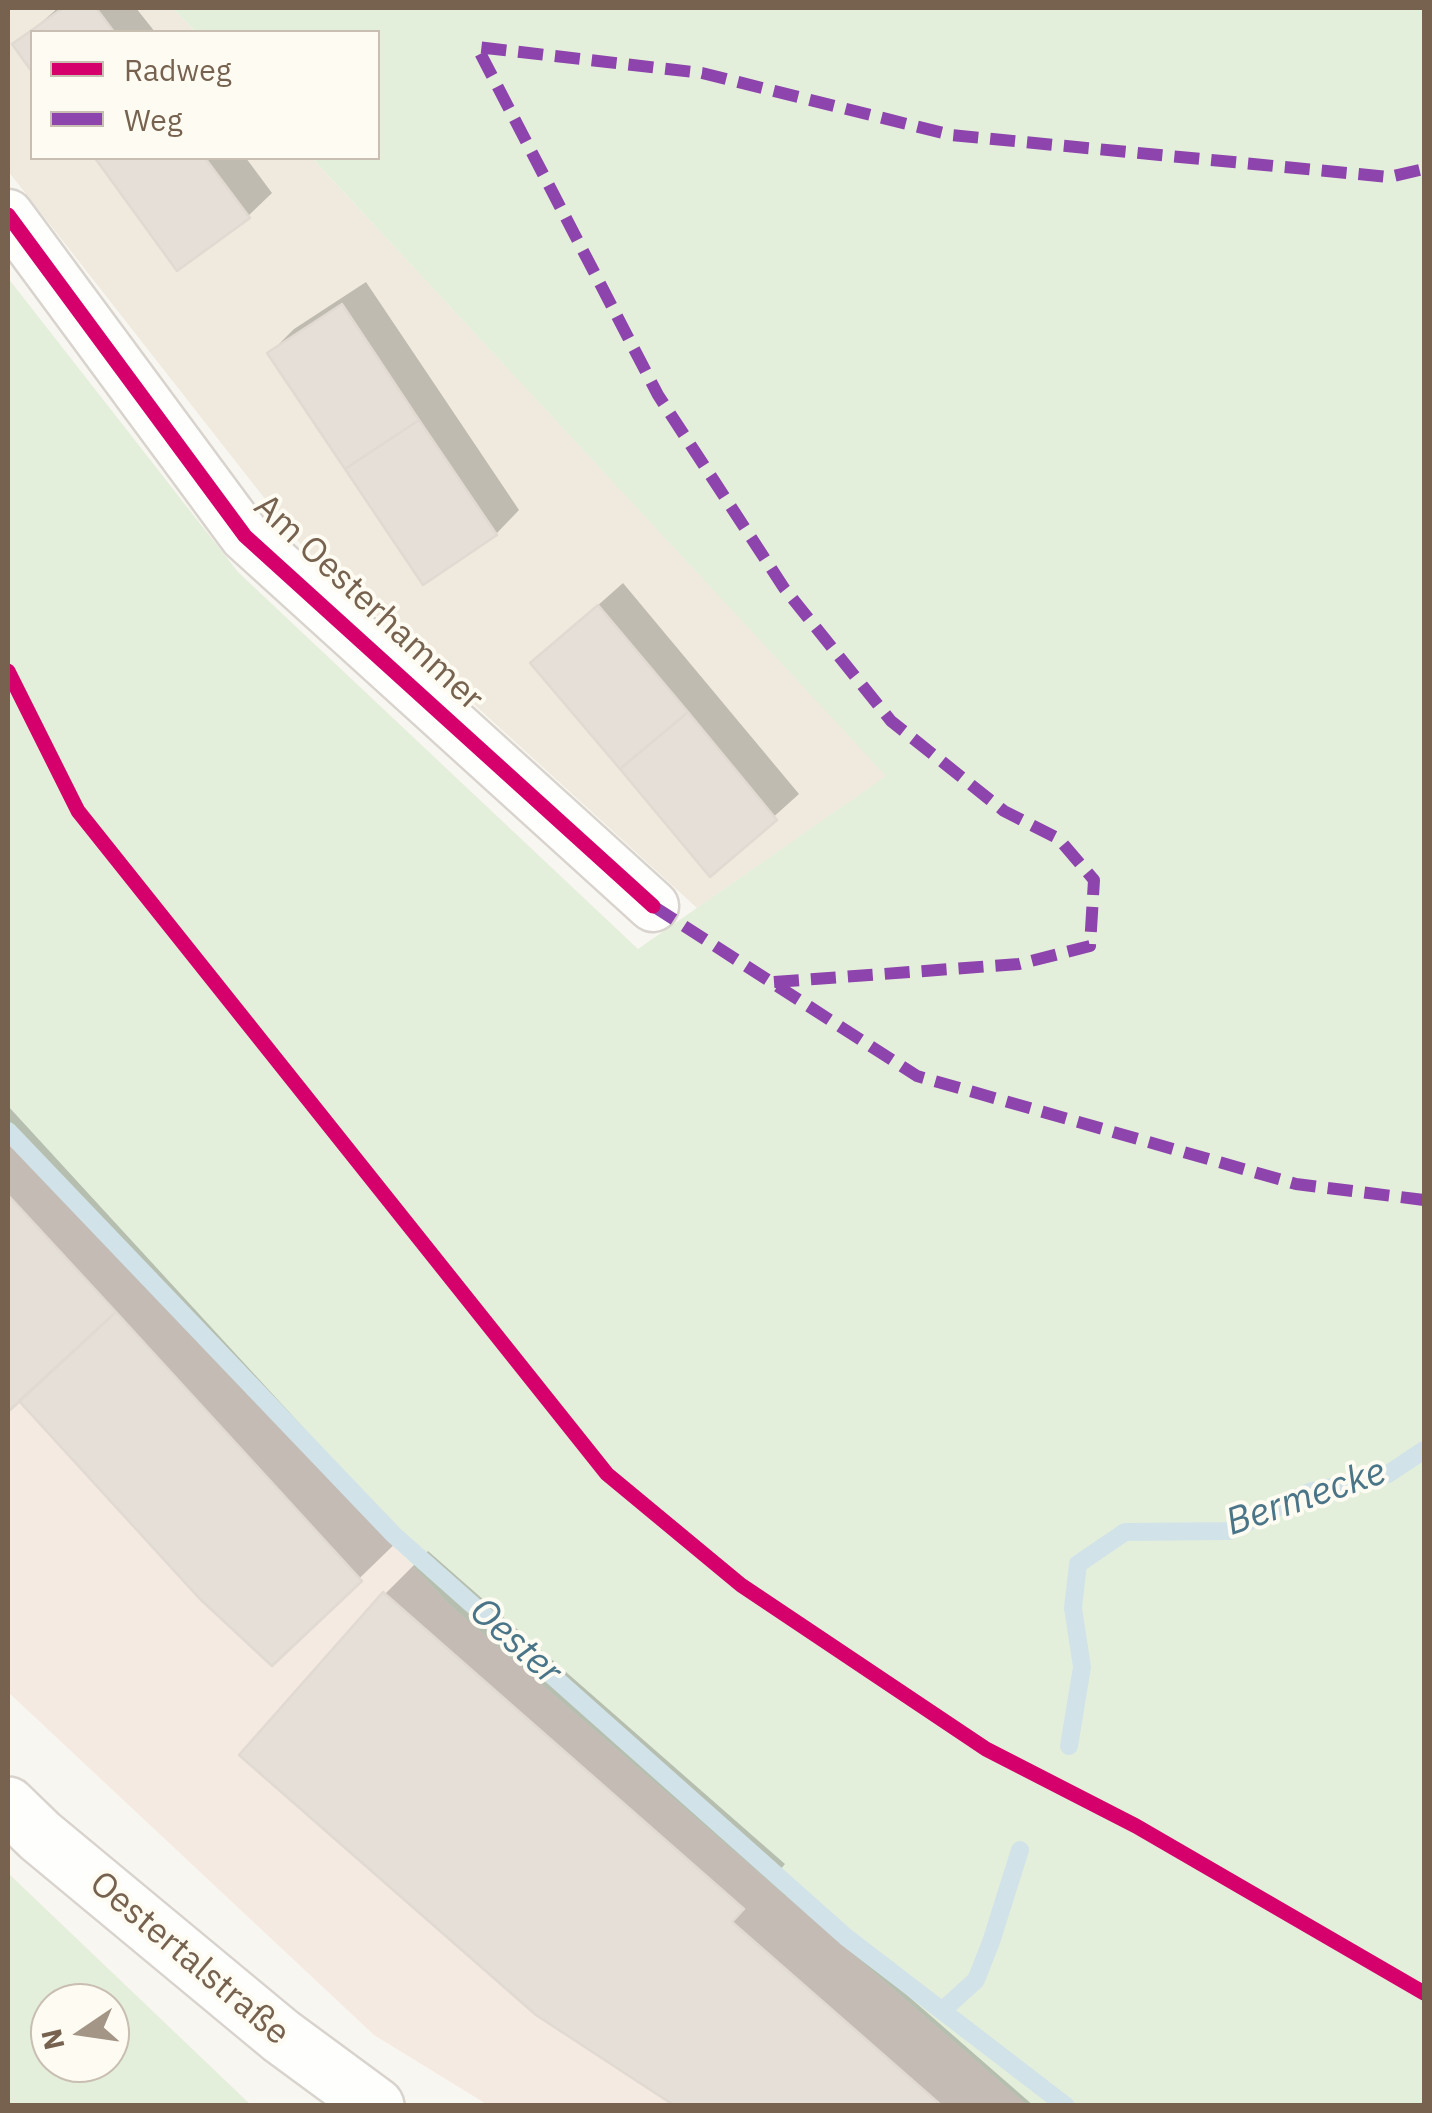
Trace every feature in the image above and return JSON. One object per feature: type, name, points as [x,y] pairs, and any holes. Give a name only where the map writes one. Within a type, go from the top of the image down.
[{"type":"main road","name":"Oestertalstraße","points":[[8,1805],[281,2036],[376,2106]]},
{"type":"street","name":"Am Oesterhammer","points":[[8,215],[245,536],[653,906]]},
{"type":"shaded area","points":[[8,8],[172,8],[194,30],[30,30],[30,160],[314,160],[887,776],[697,908],[305,550],[8,171]]},
{"type":"shaded area","points":[[8,1134],[449,1604],[1027,2105],[488,2105],[374,2035],[8,1692]]},
{"type":"green space","points":[[172,8],[1424,8],[1424,2105],[1027,2105],[449,1604],[8,1134],[8,278],[238,572],[638,949],[886,776],[314,160],[380,160],[380,30],[194,30]]},
{"type":"green space","points":[[8,1873],[123,1983],[30,1983],[30,2083],[130,2083],[130,1989],[251,2105],[8,2105]]},
{"type":"building","points":[[63,8],[96,8],[112,30],[32,30]]},
{"type":"building","points":[[30,31],[30,69],[12,44]]},
{"type":"building","points":[[96,160],[206,160],[250,218],[177,271]]},
{"type":"building","points":[[342,304],[419,420],[345,469],[267,353]]},
{"type":"building","points":[[419,420],[497,535],[423,585],[345,469]]},
{"type":"building","points":[[598,605],[688,712],[620,769],[530,663]]},
{"type":"building","points":[[688,712],[777,820],[710,877],[620,769]]},
{"type":"building","points":[[8,1195],[116,1312],[8,1412]]},
{"type":"building","points":[[116,1312],[362,1581],[272,1666],[199,1598],[19,1401]]},
{"type":"building","points":[[383,1592],[744,1909],[732,1922],[942,2106],[675,2106],[536,2015],[239,1755]]},
{"type":"waterway","name":"Oester","points":[[8,1131],[394,1535],[846,1937],[1066,2106]]},
{"type":"waterway","name":"Bermecke","points":[[1069,1746],[1082,1667],[1073,1608],[1078,1564],[1125,1532],[1230,1531],[1309,1492],[1388,1474],[1424,1450]]},
{"type":"waterway","name":"Bermecke","points":[[943,2010],[976,1980],[1020,1850]]},
{"type":"marked path","points":[[774,982],[1019,964],[1090,946],[1094,880],[1059,839],[1004,811],[891,721],[784,588],[658,395],[477,47],[702,73],[951,135],[1389,177],[1424,169]]},
{"type":"marked path","points":[[653,906],[917,1076],[1296,1184],[1424,1200]]},
{"type":"cycle path","points":[[8,215],[245,536],[653,906]]},
{"type":"cycle path","points":[[8,671],[78,811],[607,1474],[741,1585],[986,1749],[1136,1826],[1424,1993]]}]
